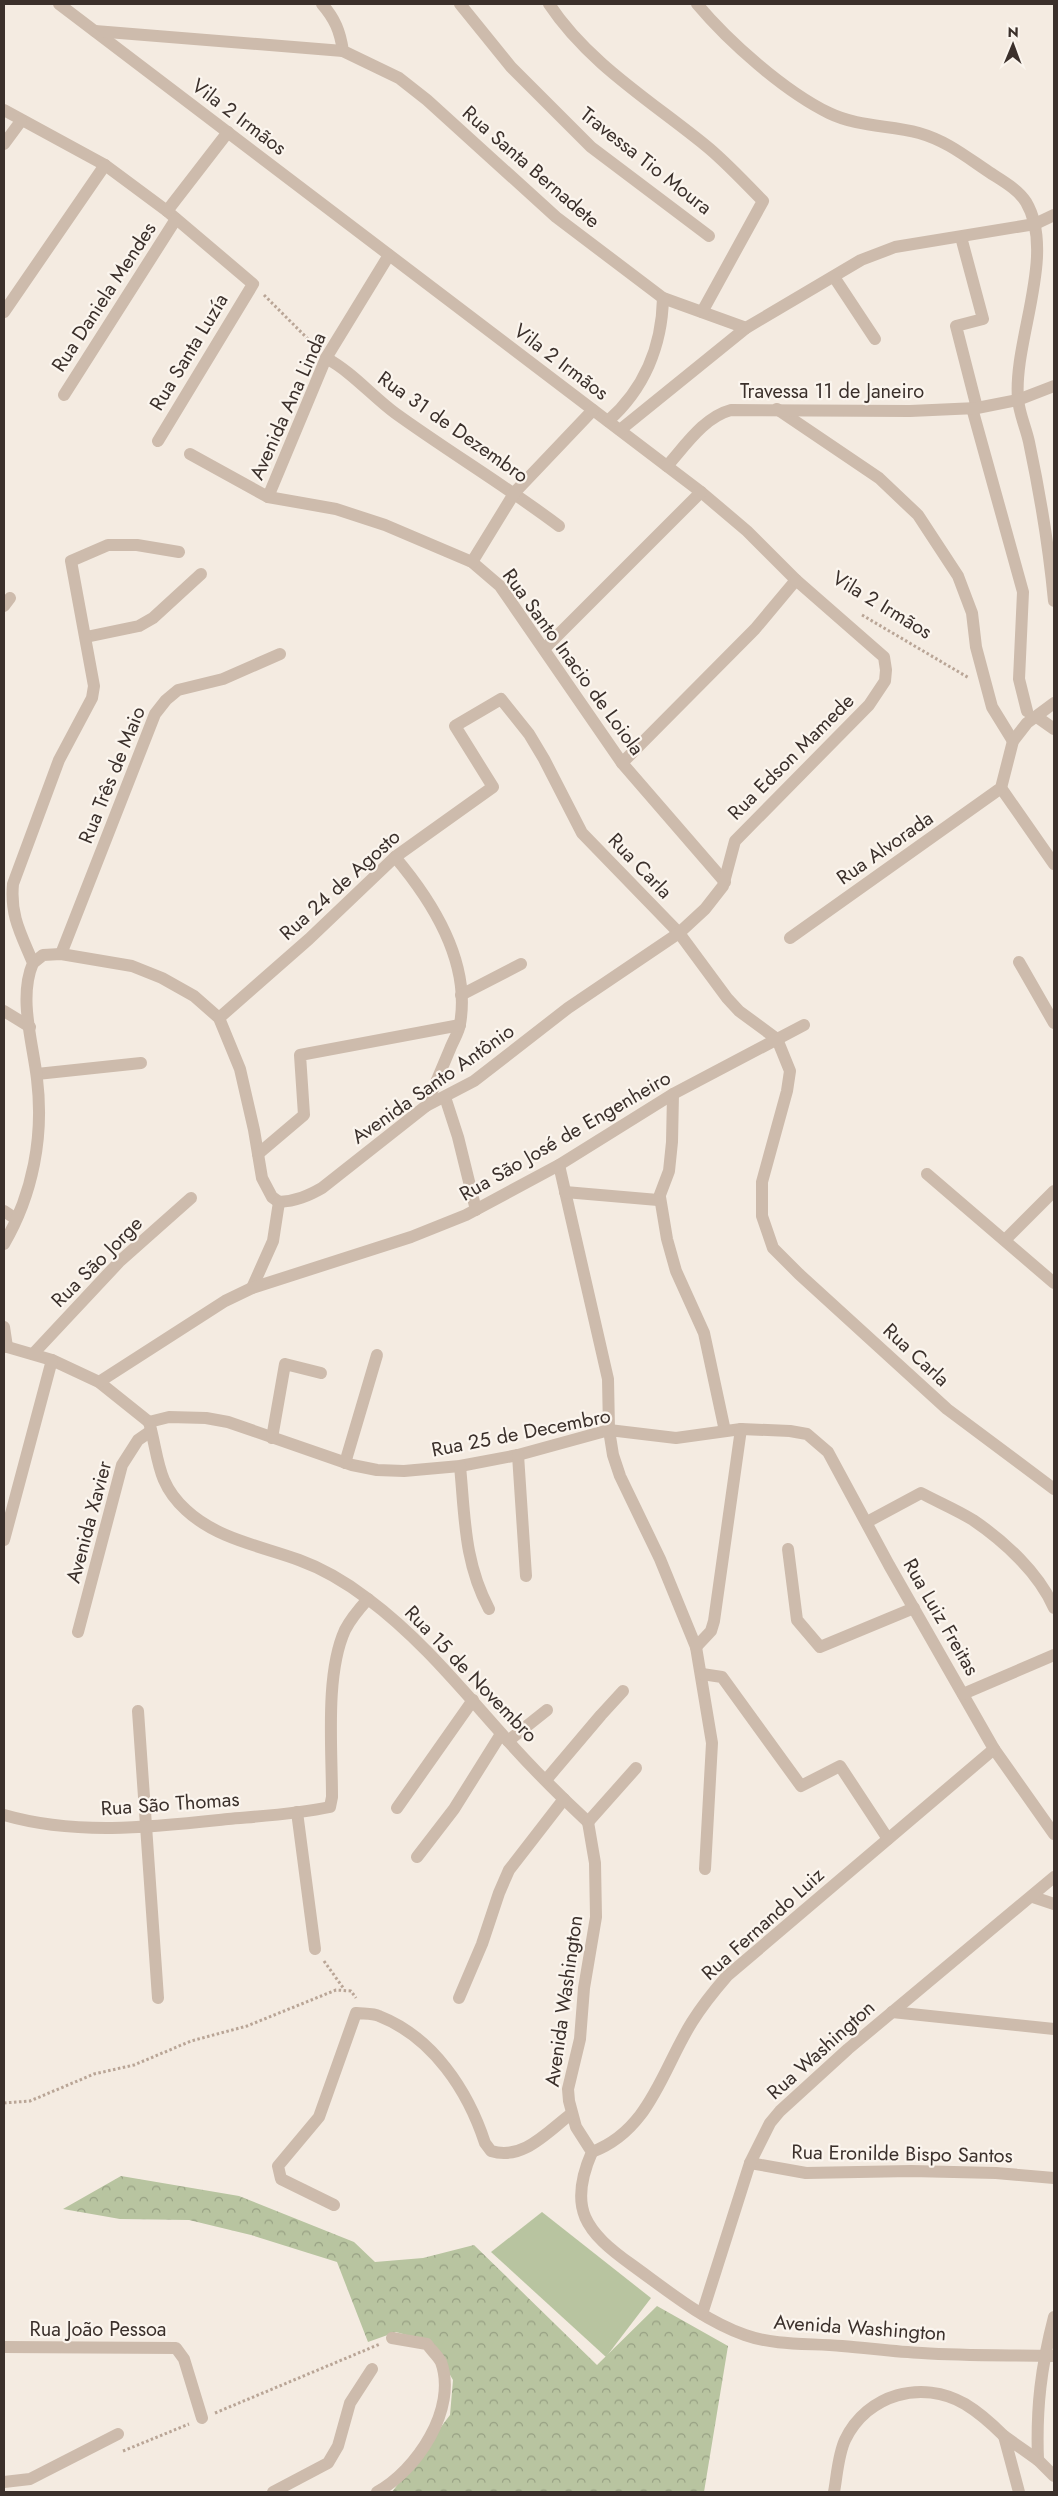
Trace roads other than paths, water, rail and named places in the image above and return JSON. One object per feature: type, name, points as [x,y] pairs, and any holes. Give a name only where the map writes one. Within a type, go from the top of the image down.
[{"type":"street","name":"Vila 2 Irmãos","points":[[58,4],[701,492],[748,531],[794,576],[884,657],[885,682]]},
{"type":"street","points":[[96,31],[343,51],[340,32],[333,17],[322,4]]},
{"type":"street","name":"Travessa Tio Moura","points":[[460,4],[511,67],[591,147],[709,236]]},
{"type":"street","points":[[549,4],[561,22],[602,64],[654,108],[706,145],[763,201],[702,312]]},
{"type":"street","points":[[698,4],[712,21],[779,83],[830,113],[857,124],[919,133],[949,144],[1005,182],[1025,201],[1035,224],[1036,262],[1034,288],[1020,356],[1018,400],[1029,442],[1054,600]]},
{"type":"street","name":"Rua Santa Bernadete","points":[[343,51],[399,78],[427,100],[556,217],[663,298],[746,328]]},
{"type":"street","points":[[4,110],[104,165],[172,215]]},
{"type":"street","points":[[4,144],[21,120]]},
{"type":"street","name":"Rua Daniela Mendes","points":[[64,394],[172,215],[228,132]]},
{"type":"street","points":[[4,312],[104,165]]},
{"type":"street","name":"Rua Santa Luzía","points":[[158,441],[253,284],[172,215]]},
{"type":"street","points":[[620,430],[746,328],[861,260],[895,247],[1035,224],[1054,215]]},
{"type":"street","points":[[961,237],[984,319],[956,326],[974,408],[1023,592],[1019,679],[1032,714],[1054,729]]},
{"type":"street","name":"Avenida Ana Linda","points":[[268,497],[326,358],[389,255]]},
{"type":"street","points":[[834,277],[875,339]]},
{"type":"street","points":[[608,421],[626,406],[654,354],[662,323],[663,298]]},
{"type":"street","name":"Rua 31 de Dezembro","points":[[326,358],[390,409],[441,446],[515,492],[559,526]]},
{"type":"street","name":"Travessa 11 de Janeiro","points":[[667,466],[709,421],[720,412],[777,409],[910,411],[974,408],[1018,400],[1054,386]]},
{"type":"street","points":[[777,409],[879,478],[918,515],[958,576],[972,614],[975,643],[996,715],[1013,741]]},
{"type":"street","points":[[472,562],[515,492],[593,410]]},
{"type":"street","name":"Rua Santo Inacio de Loiola","points":[[190,454],[268,497],[336,509],[385,525],[472,562],[500,586],[622,763],[725,882]]},
{"type":"street","points":[[544,649],[701,492]]},
{"type":"street","points":[[32,963],[15,919],[11,903],[13,884],[59,760],[92,698],[92,670],[71,561],[108,545],[137,544],[179,552]]},
{"type":"street","points":[[86,637],[139,626],[153,618],[201,574]]},
{"type":"street","points":[[622,763],[755,629],[794,576]]},
{"type":"street","name":"Rua Três de Maio","points":[[61,954],[155,714],[166,700],[178,690],[223,679],[280,654]]},
{"type":"street","name":"Rua Edson Mamede","points":[[679,933],[706,909],[725,882],[730,853],[735,841],[754,819],[840,737],[869,705],[885,682]]},
{"type":"street","name":"Rua 24 de Agosto","points":[[219,1018],[310,938],[396,857],[493,787],[455,726],[500,699]]},
{"type":"street","name":"Rua Carla","points":[[500,699],[539,751],[582,833],[679,933],[727,998],[739,1011],[777,1039],[790,1072],[787,1091],[762,1182],[761,1206],[766,1233],[773,1248],[947,1409],[1054,1489]]},
{"type":"street","points":[[1054,703],[1032,714],[1020,729],[1013,741],[1001,788],[1054,864]]},
{"type":"street","name":"Rua Alvorada","points":[[790,938],[1001,788]]},
{"type":"street","points":[[396,857],[420,887],[438,915],[450,946],[461,995],[460,1025],[426,1106]]},
{"type":"street","name":"Avenida Santo Antônio","points":[[279,1202],[306,1197],[322,1188],[426,1106],[474,1081],[568,1008],[679,933]]},
{"type":"street","points":[[4,1244],[16,1219],[35,1164],[40,1126],[37,1074],[26,990],[28,974],[32,963],[43,954],[61,954],[132,966],[162,978],[194,996],[219,1018],[240,1069],[266,1188],[272,1197],[279,1202],[273,1241],[252,1288]]},
{"type":"street","points":[[1019,962],[1054,1023]]},
{"type":"street","points":[[461,995],[521,964]]},
{"type":"street","points":[[4,1011],[30,1027]]},
{"type":"street","points":[[258,1154],[304,1114],[300,1055],[460,1025]]},
{"type":"street","name":"Rua São José de Engenheiro","points":[[99,1382],[225,1301],[252,1288],[411,1237],[476,1210],[559,1165],[673,1094],[804,1025]]},
{"type":"street","points":[[37,1074],[141,1063]]},
{"type":"street","points":[[673,1094],[670,1161],[660,1197],[667,1239],[676,1271],[704,1333],[725,1432]]},
{"type":"street","points":[[445,1097],[458,1138],[476,1210]]},
{"type":"street","points":[[559,1165],[608,1379],[609,1430],[620,1476],[649,1534],[696,1647],[702,1674],[712,1743],[705,1870]]},
{"type":"street","points":[[927,1174],[1054,1283]]},
{"type":"street","points":[[1005,1240],[1054,1190]]},
{"type":"street","points":[[566,1192],[652,1200],[660,1197]]},
{"type":"street","name":"Rua São Jorge","points":[[33,1354],[120,1261],[191,1198]]},
{"type":"street","points":[[4,1211],[16,1219]]},
{"type":"street","points":[[4,1327],[5,1346],[52,1360],[99,1382],[150,1427]]},
{"type":"street","points":[[346,1463],[377,1355]]},
{"type":"street","points":[[4,1540],[52,1360]]},
{"type":"street","points":[[272,1438],[285,1364],[320,1373]]},
{"type":"street","name":"Rua 25 de Decembro","points":[[150,1427],[169,1417],[206,1418],[228,1422],[346,1463],[377,1470],[430,1470],[460,1466],[518,1455],[609,1430],[676,1438],[741,1429],[790,1431]]},
{"type":"street","name":"Rua 15 de Novembro","points":[[150,1427],[154,1454],[160,1473],[170,1492],[185,1509],[204,1525],[326,1571],[368,1599],[425,1649],[505,1737],[588,1822]]},
{"type":"street","name":"Avenida Xavier","points":[[78,1632],[122,1465],[138,1440],[150,1427]]},
{"type":"street","points":[[696,1647],[711,1631],[714,1621],[741,1429]]},
{"type":"street","name":"Rua Luiz Freitas","points":[[790,1431],[808,1434],[828,1452],[994,1749],[1054,1834]]},
{"type":"street","points":[[518,1455],[526,1576]]},
{"type":"street","points":[[460,1466],[470,1563],[476,1586],[489,1609]]},
{"type":"street","points":[[867,1522],[921,1494],[972,1520],[999,1541],[1026,1567],[1050,1597],[1054,1608]]},
{"type":"street","points":[[788,1549],[797,1620],[820,1647],[914,1608]]},
{"type":"street","name":"Rua São Thomas","points":[[4,1815],[26,1822],[90,1829],[297,1812],[330,1807],[332,1797],[333,1676],[337,1652],[345,1630],[354,1614],[368,1599]]},
{"type":"street","points":[[963,1694],[1054,1654]]},
{"type":"street","points":[[702,1674],[722,1677],[801,1786],[840,1766],[888,1839]]},
{"type":"street","points":[[546,1780],[600,1715],[623,1691]]},
{"type":"street","points":[[397,1808],[473,1700]]},
{"type":"street","points":[[417,1857],[505,1737],[547,1710]]},
{"type":"street","points":[[138,1711],[144,1826],[158,1998]]},
{"type":"street","name":"Rua Fernando Luiz","points":[[592,2152],[613,2143],[632,2127],[645,2110],[692,2022],[727,1976],[994,1749]]},
{"type":"street","points":[[588,1822],[636,1768]]},
{"type":"street","points":[[459,1998],[482,1944],[499,1893],[509,1870],[564,1799]]},
{"type":"street","points":[[297,1812],[315,1949]]},
{"type":"street","name":"Avenida Washington","points":[[588,1822],[595,1863],[596,1917],[584,1988],[580,2039],[568,2089],[570,2114],[592,2152],[583,2176],[580,2198],[584,2217],[594,2232],[616,2254],[702,2314],[745,2335],[776,2343],[840,2346],[922,2354],[1049,2356]]},
{"type":"street","name":"Rua Washington","points":[[702,2314],[750,2163],[770,2123],[780,2110],[892,2012],[993,1927],[1033,1897],[1054,1877]]},
{"type":"street","points":[[1033,1897],[1054,1904]]},
{"type":"street","points":[[892,2012],[1054,2029]]},
{"type":"street","points":[[334,2205],[281,2179],[278,2166],[318,2117],[356,2013],[378,2015],[403,2029],[437,2057],[463,2091],[485,2143],[491,2151],[500,2154],[512,2154],[524,2150],[570,2114]]},
{"type":"street","name":"Rua Eronilde Bispo Santos","points":[[750,2163],[806,2174],[911,2171],[996,2173],[1054,2178]]},
{"type":"street","points":[[1038,2460],[1037,2404],[1049,2356],[1054,2317]]},
{"type":"street","points":[[377,2492],[393,2484],[416,2460],[437,2425],[444,2400],[444,2374],[440,2360],[427,2344],[392,2338]]},
{"type":"street","name":"Rua João Pessoa","points":[[4,2347],[176,2348],[184,2359],[202,2418]]},
{"type":"street","points":[[273,2492],[315,2472],[328,2463],[338,2446],[350,2403],[372,2369]]},
{"type":"street","points":[[834,2492],[844,2441],[855,2423],[868,2408],[884,2398],[922,2392],[943,2395],[964,2403],[984,2416],[1004,2436],[1038,2460],[1054,2476]]},
{"type":"street","points":[[4,2482],[30,2480],[118,2434]]},
{"type":"street","points":[[1004,2436],[1019,2492]]}]
